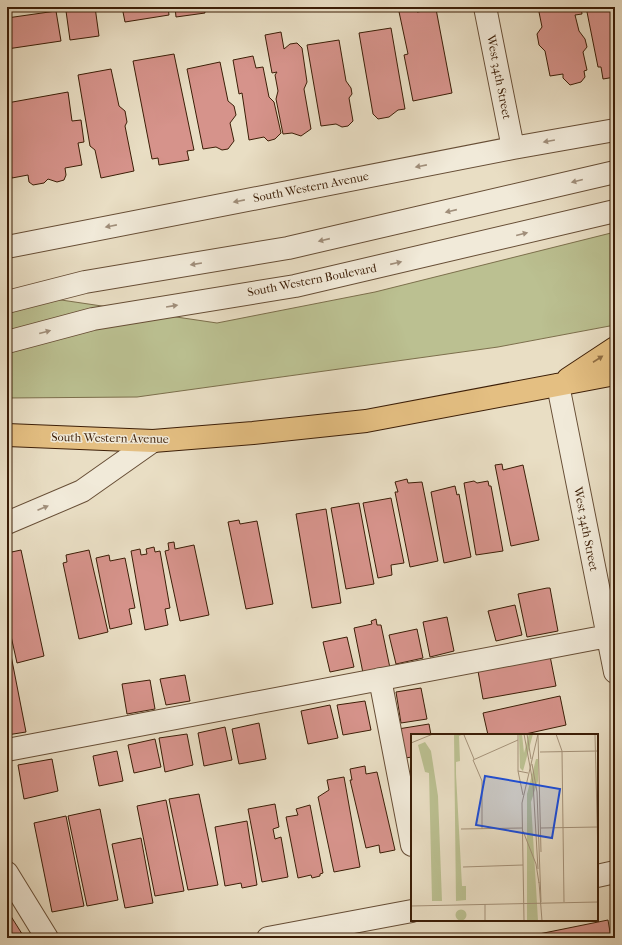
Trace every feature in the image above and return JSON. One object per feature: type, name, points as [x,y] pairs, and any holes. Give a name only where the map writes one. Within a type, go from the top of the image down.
[{"type":"main road","points":[[558,385],[615,348]]},
{"type":"main road","name":"South Western Avenue","points":[[7,436],[153,441],[253,433],[366,421],[615,374]]},
{"type":"street","name":"West 34th Street","points":[[485,7],[513,148]]},
{"type":"street","name":"South Western Avenue","points":[[7,247],[513,148],[615,130]]},
{"type":"street","points":[[7,302],[85,282],[288,248],[615,172]]},
{"type":"street","name":"South Western Boulevard","points":[[7,342],[93,319],[295,286],[615,211]]},
{"type":"street","name":"West 34th Street","points":[[558,385],[611,643],[615,672]]},
{"type":"street","points":[[7,523],[82,491],[153,441]]},
{"type":"street","points":[[7,750],[380,679],[611,643]]},
{"type":"street","points":[[380,679],[411,840]]},
{"type":"street","points":[[598,876],[615,872]]},
{"type":"street","points":[[7,873],[47,938]]},
{"type":"street","points":[[268,938],[411,911]]},
{"type":"green space","points":[[615,232],[615,325],[498,347],[137,397],[7,398],[7,292],[217,323],[375,292]]},
{"type":"building","points":[[86,7],[95,7],[99,36],[70,40],[66,11]]},
{"type":"building","points":[[122,7],[168,7],[169,15],[125,22]]},
{"type":"building","points":[[175,7],[204,7],[205,13],[176,17]]},
{"type":"building","points":[[398,7],[417,7],[417,12],[436,9],[452,93],[413,101],[404,55],[408,54]]},
{"type":"building","points":[[538,7],[581,7],[582,14],[575,15],[579,31],[585,39],[587,47],[583,52],[587,70],[584,71],[585,77],[581,82],[570,85],[563,78],[563,74],[550,76],[545,51],[539,45],[537,34],[542,27]]},
{"type":"building","points":[[586,7],[615,7],[615,77],[603,79],[601,67],[598,67]]},
{"type":"building","points":[[56,11],[61,41],[7,49],[7,18]]},
{"type":"building","points":[[391,28],[405,109],[398,110],[389,117],[378,119],[373,114],[359,33]]},
{"type":"building","points":[[281,32],[284,49],[290,44],[297,43],[302,48],[307,82],[304,89],[311,129],[301,136],[292,133],[283,134],[276,99],[278,91],[275,75],[277,72],[272,73],[265,35]]},
{"type":"building","points":[[339,40],[346,81],[351,88],[352,94],[349,98],[353,121],[348,126],[342,127],[336,124],[321,126],[307,45]]},
{"type":"building","points":[[174,54],[194,150],[187,151],[189,160],[159,165],[158,158],[152,159],[133,61]]},
{"type":"building","points":[[253,56],[256,68],[263,67],[269,97],[274,102],[281,133],[275,139],[268,141],[264,137],[249,140],[242,93],[239,94],[233,60]]},
{"type":"building","points":[[220,62],[228,101],[234,106],[236,115],[230,123],[234,141],[228,149],[222,150],[216,147],[203,149],[187,69]]},
{"type":"building","points":[[111,69],[119,106],[125,111],[127,122],[125,126],[134,171],[101,178],[95,150],[90,146],[78,75]]},
{"type":"building","points":[[68,92],[72,121],[81,120],[84,142],[78,143],[82,165],[65,168],[66,175],[64,180],[57,182],[48,179],[44,183],[33,185],[29,182],[28,175],[12,178],[7,157],[7,103]]},
{"type":"building","points":[[502,464],[503,470],[523,465],[539,540],[511,546],[495,465]]},
{"type":"building","points":[[407,479],[408,483],[422,482],[438,561],[410,567],[395,492],[398,492],[395,482]]},
{"type":"building","points":[[474,481],[477,483],[488,481],[489,486],[491,486],[503,551],[476,555],[464,483]]},
{"type":"building","points":[[455,486],[457,495],[459,494],[471,557],[444,563],[431,492]]},
{"type":"building","points":[[391,498],[404,563],[391,565],[392,575],[378,578],[363,503]]},
{"type":"building","points":[[359,503],[374,584],[346,589],[331,508]]},
{"type":"building","points":[[326,509],[341,603],[312,608],[296,514]]},
{"type":"building","points":[[239,520],[240,524],[257,521],[273,604],[246,609],[228,522]]},
{"type":"building","points":[[174,542],[175,549],[194,545],[209,615],[180,621],[165,551],[169,550],[168,543]]},
{"type":"building","points":[[154,547],[155,552],[160,551],[170,608],[165,609],[168,625],[145,630],[131,551],[140,549],[141,555],[147,554],[146,549]]},
{"type":"building","points":[[21,550],[44,656],[17,663],[7,618],[7,553]]},
{"type":"building","points":[[89,550],[108,632],[79,639],[63,563],[67,562],[66,555]]},
{"type":"building","points":[[109,555],[110,561],[125,558],[135,608],[129,609],[132,624],[110,629],[96,558]]},
{"type":"building","points":[[550,588],[558,631],[527,637],[518,594]]},
{"type":"building","points":[[515,605],[522,635],[496,641],[488,611]]},
{"type":"building","points":[[447,617],[454,651],[430,657],[423,622]]},
{"type":"building","points":[[376,619],[377,625],[381,625],[390,668],[363,673],[354,628],[372,624],[371,621]]},
{"type":"building","points":[[417,629],[423,658],[396,664],[389,635]]},
{"type":"building","points":[[7,635],[26,732],[7,735]]},
{"type":"building","points":[[347,637],[354,667],[330,672],[323,642]]},
{"type":"building","points":[[550,656],[556,686],[483,699],[478,671]]},
{"type":"building","points":[[185,675],[190,701],[166,705],[160,679]]},
{"type":"building","points":[[150,680],[155,709],[127,714],[122,684]]},
{"type":"building","points":[[421,688],[427,719],[401,723],[396,692]]},
{"type":"building","points":[[560,696],[566,725],[526,734],[488,734],[483,713]]},
{"type":"building","points":[[365,701],[371,730],[343,735],[337,705]]},
{"type":"building","points":[[330,705],[338,738],[308,744],[301,711]]},
{"type":"building","points":[[259,723],[266,759],[239,764],[232,729]]},
{"type":"building","points":[[429,724],[431,734],[411,734],[411,757],[405,758],[398,729]]},
{"type":"building","points":[[225,727],[232,760],[204,766],[198,733]]},
{"type":"building","points":[[187,734],[193,765],[165,772],[159,738]]},
{"type":"building","points":[[155,739],[161,767],[134,773],[128,745]]},
{"type":"building","points":[[117,751],[123,781],[99,786],[93,756]]},
{"type":"building","points":[[52,759],[58,791],[24,799],[18,765]]},
{"type":"building","points":[[365,766],[366,774],[377,772],[395,850],[380,853],[379,845],[366,848],[350,780],[352,780],[350,769]]},
{"type":"building","points":[[344,777],[360,867],[334,872],[318,797],[329,790],[327,780]]},
{"type":"building","points":[[199,794],[218,885],[188,890],[169,799]]},
{"type":"building","points":[[166,800],[184,891],[155,896],[137,806]]},
{"type":"building","points":[[275,804],[279,827],[273,829],[275,839],[281,837],[288,877],[262,882],[248,809]]},
{"type":"building","points":[[310,805],[323,873],[320,874],[320,876],[312,878],[311,875],[298,878],[286,817],[298,815],[296,809]]},
{"type":"building","points":[[100,809],[118,900],[87,906],[68,816]]},
{"type":"building","points":[[66,816],[84,906],[52,912],[34,823]]},
{"type":"building","points":[[247,821],[257,885],[242,888],[241,883],[225,886],[215,827]]},
{"type":"building","points":[[141,838],[153,903],[125,908],[112,844]]},
{"type":"building","points":[[7,910],[24,937],[7,938]]},
{"type":"building","points":[[608,920],[611,938],[519,938]]}]
